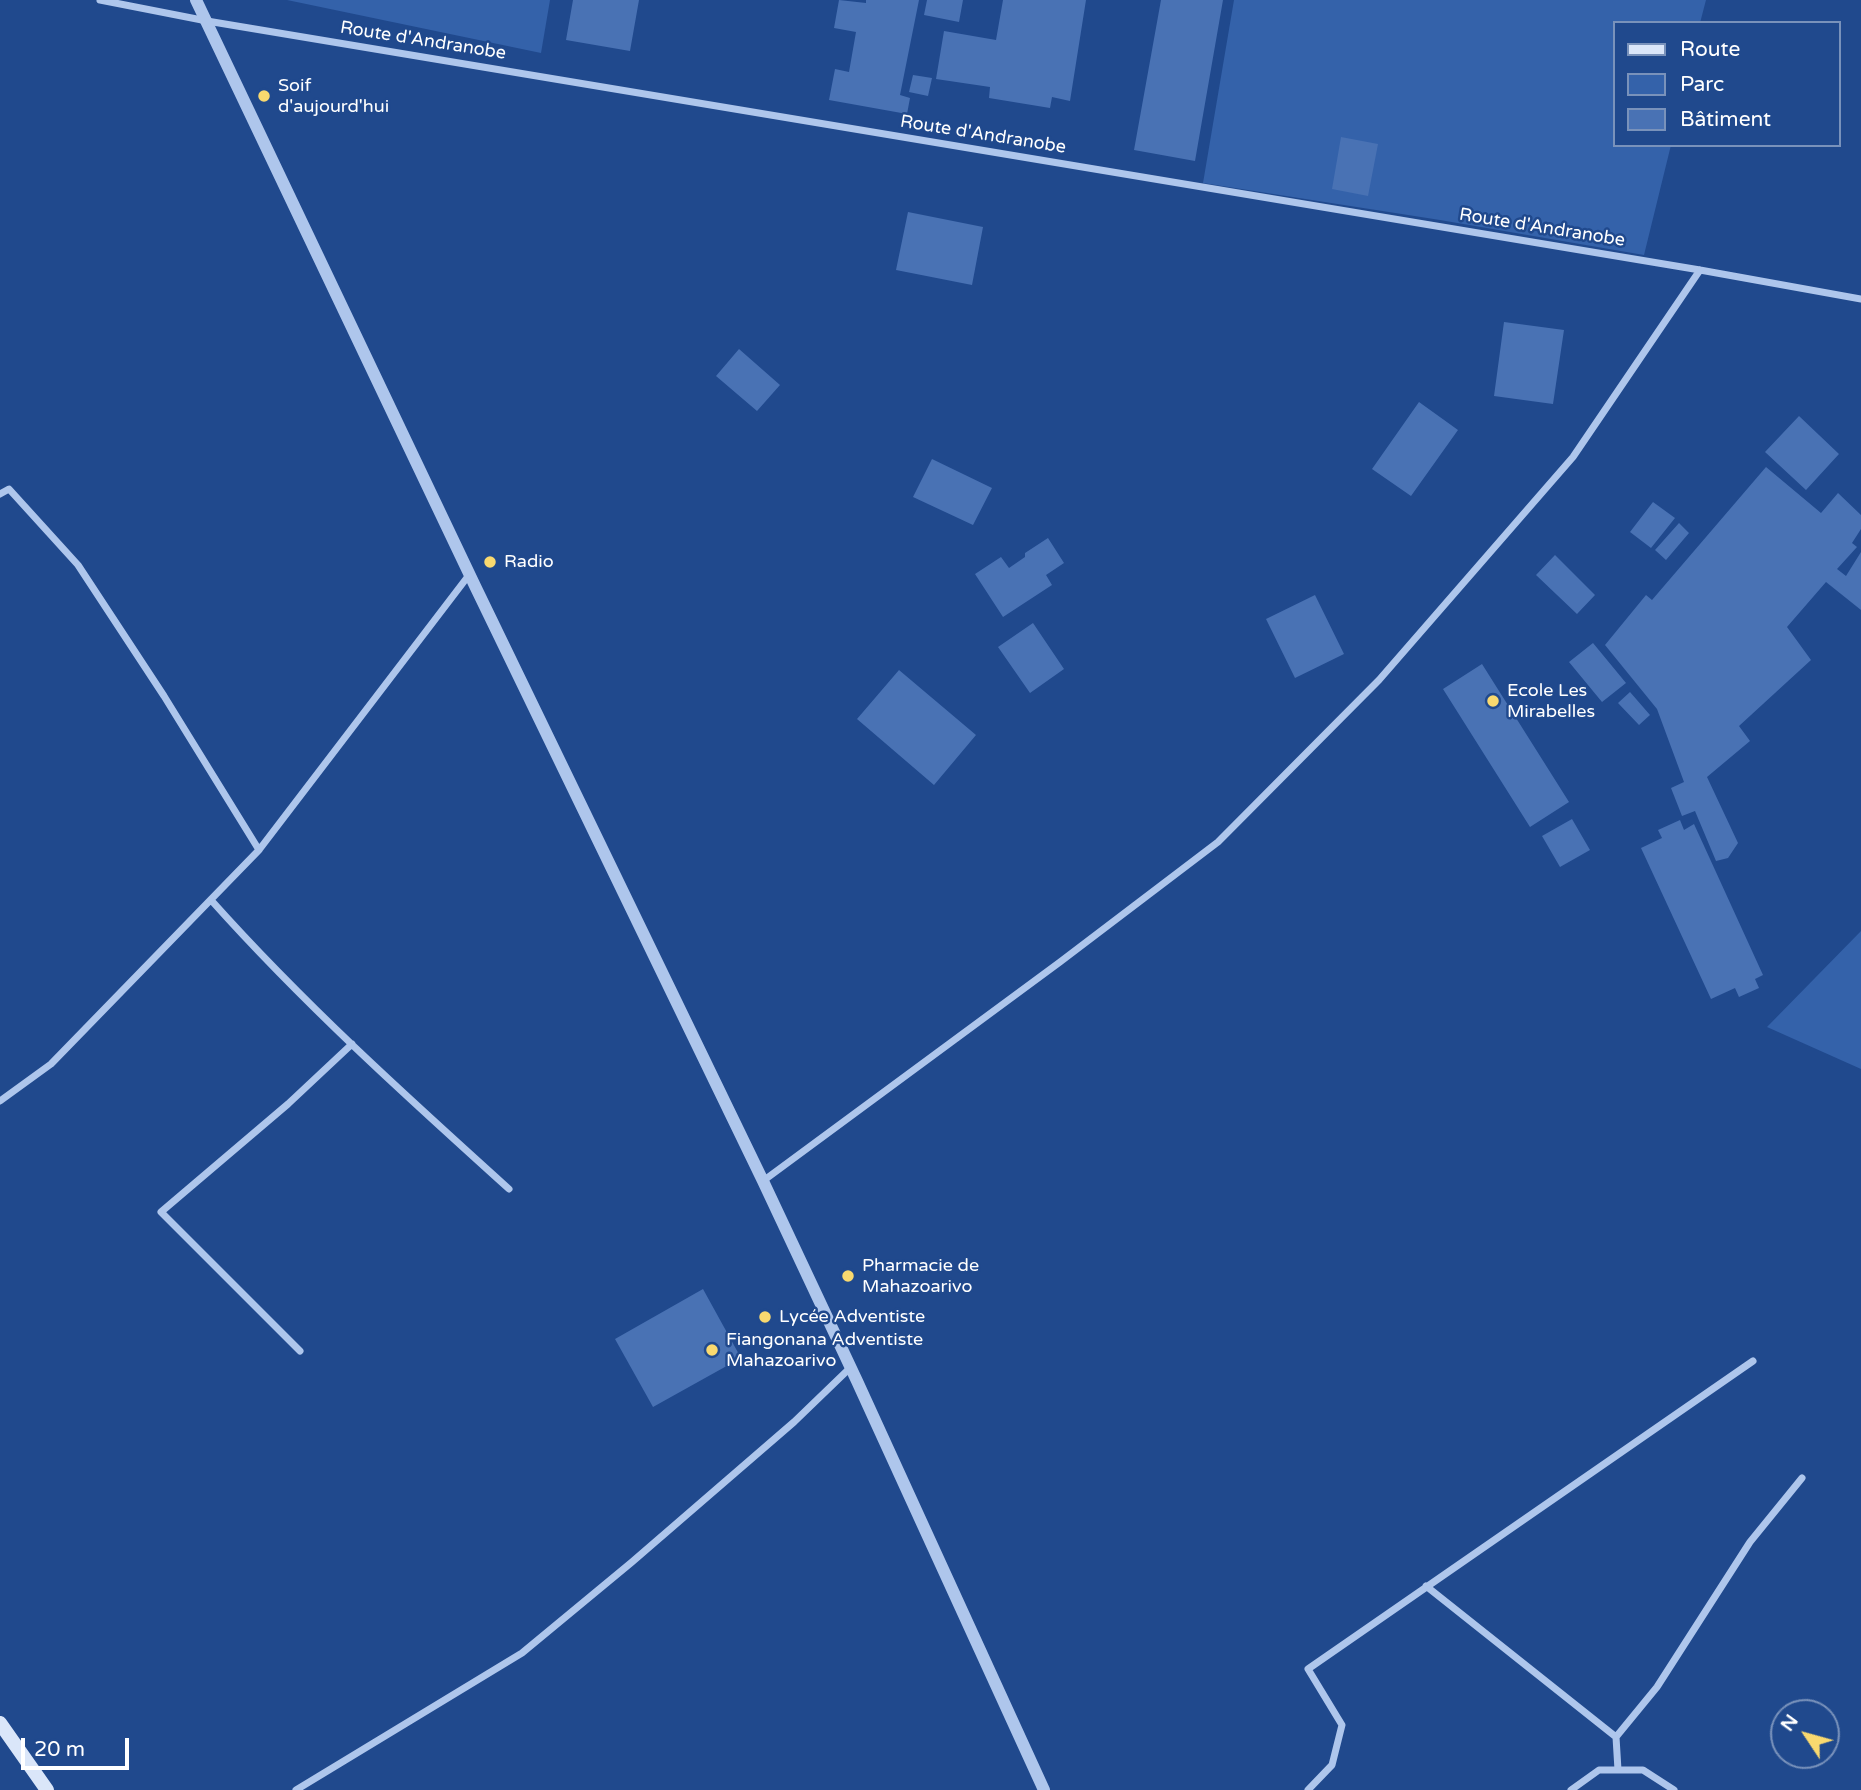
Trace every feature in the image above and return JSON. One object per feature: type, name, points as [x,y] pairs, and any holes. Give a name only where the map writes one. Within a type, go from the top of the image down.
[{"type":"main road","points":[[0,1724],[47,1790]]},
{"type":"street","name":"Route d'Andranobe","points":[[100,0],[207,21],[1861,299]]},
{"type":"street","points":[[196,0],[763,1181],[1044,1790]]},
{"type":"street","points":[[763,1181],[1218,842],[1379,680],[1573,457],[1700,270]]},
{"type":"street","points":[[0,494],[9,489],[78,565],[164,696],[258,849]]},
{"type":"street","points":[[0,1101],[51,1064],[258,849],[470,575]]},
{"type":"street","points":[[211,900],[253,946],[352,1044],[509,1189]]},
{"type":"street","points":[[300,1351],[160,1212],[288,1104],[352,1044]]},
{"type":"street","points":[[1308,1790],[1332,1765],[1342,1725],[1308,1669],[1753,1361]]},
{"type":"street","points":[[296,1790],[522,1653],[794,1422],[851,1367]]},
{"type":"street","points":[[1618,1770],[1616,1737],[1657,1688],[1750,1542],[1802,1478]]},
{"type":"street","points":[[1426,1586],[1616,1737]]},
{"type":"street","points":[[1571,1790],[1599,1770],[1643,1770],[1675,1790]]},
{"type":"green space","points":[[287,0],[550,0],[541,53]]},
{"type":"green space","points":[[1234,0],[1706,0],[1701,21],[1612,21],[1612,147],[1671,147],[1644,255],[1203,183]]},
{"type":"green space","points":[[1861,931],[1861,1069],[1767,1027]]},
{"type":"building","points":[[573,0],[639,0],[630,51],[566,40]]},
{"type":"building","points":[[839,0],[866,3],[866,0],[919,0],[900,95],[910,98],[907,114],[829,100],[835,69],[849,72],[856,32],[834,28]]},
{"type":"building","points":[[927,0],[963,0],[959,22],[924,15]]},
{"type":"building","points":[[1003,0],[1086,0],[1070,101],[1052,97],[1050,108],[989,98],[990,87],[936,79],[944,31],[996,40]]},
{"type":"building","points":[[1161,0],[1223,0],[1195,161],[1134,150]]},
{"type":"building","points":[[913,75],[932,78],[928,96],[909,92]]},
{"type":"building","points":[[1341,137],[1378,144],[1368,196],[1332,189]]},
{"type":"building","points":[[908,212],[983,227],[972,285],[896,270]]},
{"type":"building","points":[[1504,322],[1564,330],[1553,404],[1494,396]]},
{"type":"building","points":[[739,349],[780,385],[757,411],[716,376]]},
{"type":"building","points":[[1419,402],[1458,430],[1411,496],[1372,469]]},
{"type":"building","points":[[1799,416],[1839,454],[1806,490],[1765,452]]},
{"type":"building","points":[[932,459],[992,488],[973,525],[913,497]]},
{"type":"building","points":[[1766,467],[1821,513],[1838,493],[1861,515],[1861,529],[1852,543],[1857,547],[1837,569],[1846,576],[1861,552],[1861,610],[1826,582],[1787,627],[1811,660],[1739,726],[1750,741],[1707,777],[1738,843],[1728,858],[1716,861],[1695,811],[1682,816],[1671,788],[1684,782],[1657,709],[1605,645],[1646,595],[1652,600]]},
{"type":"building","points":[[1653,502],[1675,518],[1651,548],[1630,532]]},
{"type":"building","points":[[1679,523],[1689,533],[1666,560],[1655,550]]},
{"type":"building","points":[[1048,538],[1064,563],[1046,575],[1052,585],[1003,617],[975,574],[1001,557],[1009,568],[1025,557],[1025,553]]},
{"type":"building","points":[[1555,555],[1595,595],[1577,614],[1536,575]]},
{"type":"building","points":[[1315,595],[1344,654],[1295,678],[1266,619]]},
{"type":"building","points":[[1033,623],[1064,669],[1030,693],[998,647]]},
{"type":"building","points":[[1593,643],[1626,683],[1602,702],[1569,662]]},
{"type":"building","points":[[1482,664],[1569,802],[1530,827],[1443,689]]},
{"type":"building","points":[[899,670],[976,735],[934,785],[857,719]]},
{"type":"building","points":[[1630,692],[1650,715],[1639,725],[1618,703]]},
{"type":"building","points":[[1572,819],[1590,850],[1560,867],[1542,836]]},
{"type":"building","points":[[1680,820],[1684,830],[1694,824],[1763,975],[1755,979],[1759,988],[1739,997],[1735,988],[1711,999],[1641,848],[1662,838],[1658,830]]},
{"type":"building","points":[[703,1289],[741,1358],[653,1407],[615,1339]]},
{"type":"place","name":"Soif d'aujourd'hui","points":[[264,96]]},
{"type":"place","name":"Radio","points":[[490,562]]},
{"type":"place","name":"Ecole Les Mirabelles","points":[[1493,701]]},
{"type":"place","name":"Pharmacie de Mahazoarivo","points":[[848,1276]]},
{"type":"place","name":"Lycée Adventiste","points":[[765,1317]]},
{"type":"place","name":"Fiangonana Adventiste Mahazoarivo","points":[[712,1350]]}]
